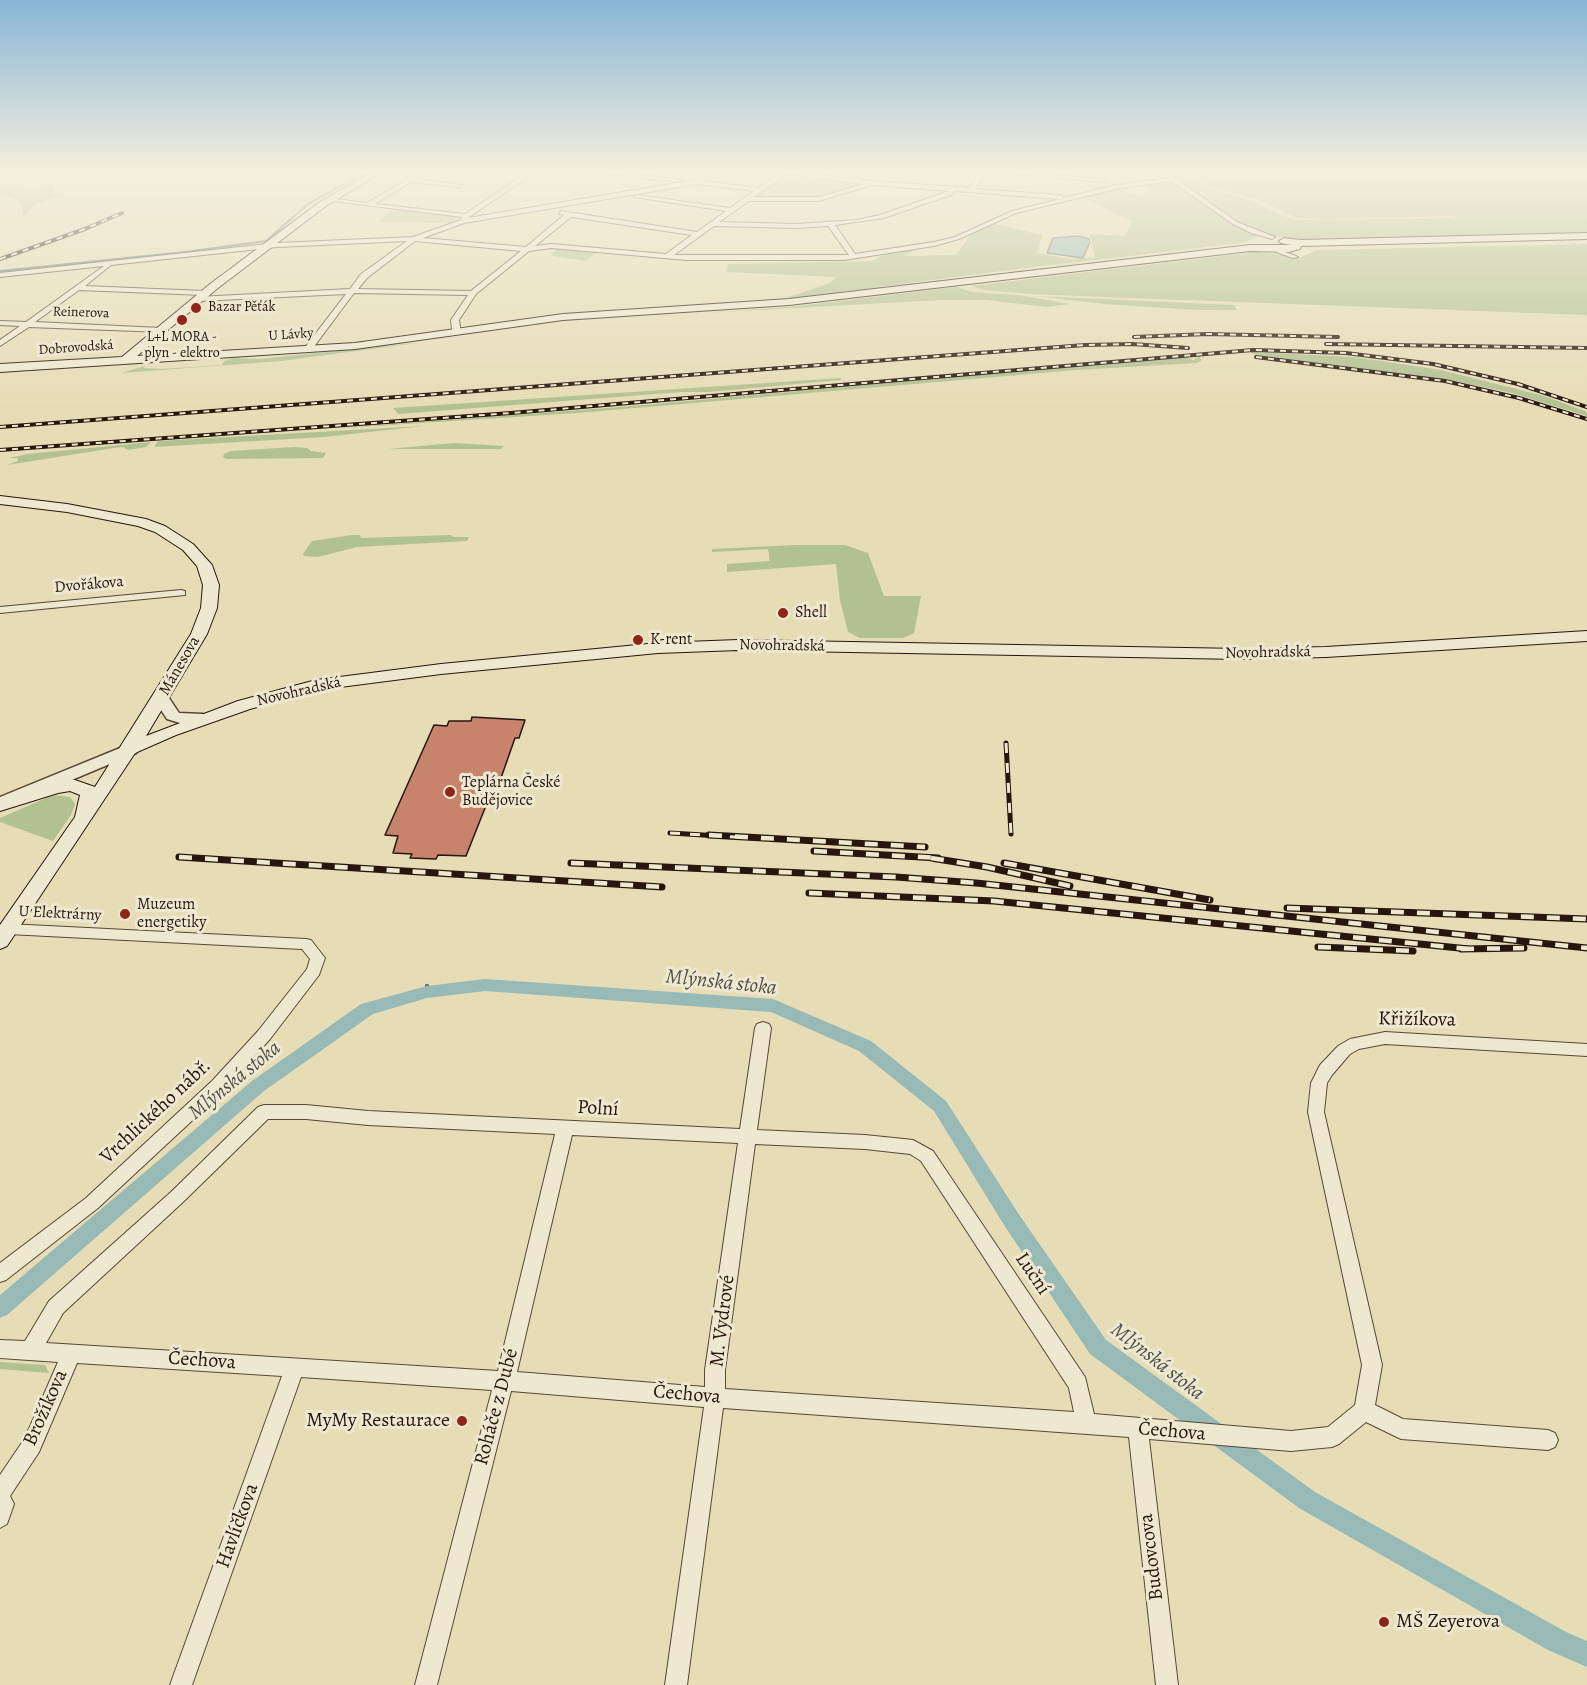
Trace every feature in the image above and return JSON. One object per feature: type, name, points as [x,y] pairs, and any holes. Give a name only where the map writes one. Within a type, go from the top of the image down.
[{"type":"main road","name":"Dobrovodská","points":[[0,368],[125,360],[201,296],[262,251]]},
{"type":"main road","name":"U Lávky","points":[[125,360],[308,350],[386,343],[563,317],[789,302],[966,280],[1015,271],[1209,251]]},
{"type":"main road","name":"Mánesova","points":[[0,500],[67,508],[141,522],[160,529],[188,547],[204,565],[211,585],[209,608],[199,634],[130,749],[4,935]]},
{"type":"main road","name":"Novohradská","points":[[130,749],[203,719],[281,694],[321,685],[441,669],[658,648],[746,645],[1241,654],[1326,652],[1587,636]]},
{"type":"main road","points":[[0,805],[56,787],[72,785],[90,792],[81,823]]},
{"type":"street","points":[[0,275],[229,251]]},
{"type":"street","points":[[308,350],[364,276],[398,251]]},
{"type":"street","points":[[458,331],[454,325],[473,293],[525,251]]},
{"type":"street","points":[[604,251],[666,256],[759,259],[853,256],[889,251]]},
{"type":"street","points":[[666,256],[674,251]]},
{"type":"street","points":[[849,251],[853,256]]},
{"type":"street","points":[[0,344],[109,265]]},
{"type":"street","points":[[78,288],[201,296],[352,291],[473,293]]},
{"type":"street","name":"Reinerova","points":[[0,323],[161,330]]},
{"type":"street","name":"Dvořákova","points":[[0,610],[181,593]]},
{"type":"street","points":[[161,698],[173,716],[183,719],[203,719]]},
{"type":"street","name":"Novohradská","points":[[0,805],[130,749]]},
{"type":"street","name":"U Elektrárny","points":[[4,935],[306,944],[318,958]]},
{"type":"street","name":"Vrchlického nábř.","points":[[0,1274],[93,1203],[218,1086],[264,1035],[314,971],[318,958]]},
{"type":"street","name":"M. Vydrové","points":[[676,1685],[763,1028]]},
{"type":"street","name":"Křižíkova","points":[[1364,1410],[1372,1365],[1316,1112],[1319,1083],[1326,1070],[1344,1050],[1356,1043],[1385,1038],[1587,1050]]},
{"type":"street","name":"Polní","points":[[31,1350],[56,1307],[177,1197],[264,1112],[306,1112],[368,1118],[866,1142],[913,1147],[927,1156]]},
{"type":"street","name":"Roháče z Dubé","points":[[426,1685],[496,1408],[505,1381],[565,1128]]},
{"type":"street","name":"Luční","points":[[927,1156],[1078,1384],[1086,1423]]},
{"type":"street","name":"Čechova","points":[[0,1349],[505,1381],[1086,1423],[1291,1441],[1332,1437],[1364,1410]]},
{"type":"street","name":"Brožíkova","points":[[0,1493],[32,1445],[63,1376],[70,1353]]},
{"type":"street","name":"Havlíčkova","points":[[181,1685],[295,1367]]},
{"type":"street","points":[[1364,1410],[1401,1429],[1548,1440]]},
{"type":"street","name":"Budovcova","points":[[1138,1429],[1167,1685]]},
{"type":"street","points":[[0,1500],[4,1504],[0,1517]]},
{"type":"green space","points":[[556,251],[595,253],[586,261],[551,256]]},
{"type":"green space","points":[[903,251],[914,251],[902,256],[956,255],[959,251],[1038,251],[1037,253],[1069,259],[1095,258],[1093,251],[1176,251],[780,300],[830,283],[837,277],[726,272],[728,264],[873,261],[880,256]]},
{"type":"green space","points":[[1316,251],[1587,251],[1587,315],[1030,294],[984,290],[971,286],[1256,252],[1301,257]]},
{"type":"green space","points":[[956,287],[972,292],[1019,295],[1070,304],[1046,307],[987,300],[941,300],[704,313],[789,307]]},
{"type":"green space","points":[[1035,296],[1234,305],[1237,310],[1196,310],[1104,304]]},
{"type":"green space","points":[[425,342],[281,361],[121,373],[145,366],[144,368],[162,369],[222,365],[224,361],[232,358],[259,359]]},
{"type":"green space","points":[[1252,352],[1354,357],[1441,370],[1544,396],[1587,412],[1587,416],[1512,393],[1455,381],[1258,355]]},
{"type":"green space","points":[[1200,356],[1201,361],[1197,363],[1077,370],[577,413],[328,429],[620,407],[1169,358],[1186,357],[1193,360]]},
{"type":"green space","points":[[841,378],[841,380],[709,392],[681,392],[398,414],[393,408]]},
{"type":"green space","points":[[423,426],[324,437],[154,447],[158,441]]},
{"type":"green space","points":[[151,442],[146,447],[128,450],[123,447],[114,448],[7,465],[18,461],[18,458],[9,458],[28,454]]},
{"type":"green space","points":[[454,443],[504,446],[501,449],[388,449]]},
{"type":"green space","points":[[294,447],[326,453],[323,458],[226,459],[223,457],[231,451]]},
{"type":"green space","points":[[360,535],[361,538],[450,535],[469,537],[467,541],[357,547],[318,557],[303,554],[312,541]]},
{"type":"green space","points":[[845,545],[868,553],[884,596],[921,596],[914,633],[903,638],[860,638],[848,632],[840,600],[836,564],[727,572],[727,564],[770,561],[768,549],[712,552],[712,549]]},
{"type":"green space","points":[[53,795],[70,797],[75,804],[71,815],[53,841],[0,822],[0,818]]},
{"type":"green space","points":[[0,1362],[45,1365],[49,1373],[0,1369]]},
{"type":"water","points":[[1048,251],[1086,251],[1083,258],[1047,253]]},
{"type":"building","name":"Teplárna České Budějovice","points":[[472,717],[525,720],[519,738],[515,738],[494,798],[489,798],[466,856],[438,855],[436,859],[410,858],[412,854],[393,853],[398,836],[385,835],[434,725],[447,726],[449,721],[471,721]]},
{"type":"waterway","points":[[0,271],[195,251]]},
{"type":"waterway","name":"Mlýnská stoka","points":[[0,1308],[258,1086],[367,1009],[427,992],[485,985],[773,1006],[865,1046],[940,1106],[1011,1219],[1098,1347],[1307,1500],[1557,1641],[1587,1654]]},
{"type":"waterway","name":"Mlýnská stoka","points":[[427,986],[427,992]]},
{"type":"railway","points":[[0,259],[24,251]]},
{"type":"railway","points":[[1134,337],[1208,334],[1338,337]]},
{"type":"railway","points":[[0,427],[1085,345],[1132,344],[1188,348]]},
{"type":"railway","points":[[1326,344],[1587,348]]},
{"type":"railway","points":[[0,450],[511,413],[1253,350],[1346,353],[1433,364],[1518,384],[1587,407]]},
{"type":"railway","points":[[1256,357],[1445,381],[1519,398],[1587,419]]},
{"type":"railway","points":[[1006,743],[1011,834]]},
{"type":"railway","points":[[670,833],[736,837]]},
{"type":"railway","points":[[709,835],[925,847]]},
{"type":"railway","points":[[814,851],[938,858]]},
{"type":"railway","points":[[179,857],[662,887]]},
{"type":"railway","points":[[931,858],[987,867],[1070,886]]},
{"type":"railway","points":[[571,863],[896,877],[976,883],[1587,948]]},
{"type":"railway","points":[[1004,863],[1210,900]]},
{"type":"railway","points":[[809,893],[994,901],[1468,949]]},
{"type":"railway","points":[[1287,908],[1587,919]]},
{"type":"railway","points":[[1318,947],[1413,951]]},
{"type":"railway","points":[[1468,949],[1524,948]]},
{"type":"railway","points":[[1461,949],[1468,949]]},
{"type":"place","name":"Bazar Pěťák","points":[[196,308]]},
{"type":"place","name":"L+L MORA - plyn - elektro","points":[[182,320]]},
{"type":"place","name":"Shell","points":[[783,613]]},
{"type":"place","name":"K-rent","points":[[638,640]]},
{"type":"place","name":"Teplárna České Budějovice","points":[[450,792]]},
{"type":"place","name":"Muzeum energetiky","points":[[125,914]]},
{"type":"place","name":"MyMy Restaurace","points":[[462,1421]]},
{"type":"place","name":"MŠ Zeyerova","points":[[1384,1622]]}]
